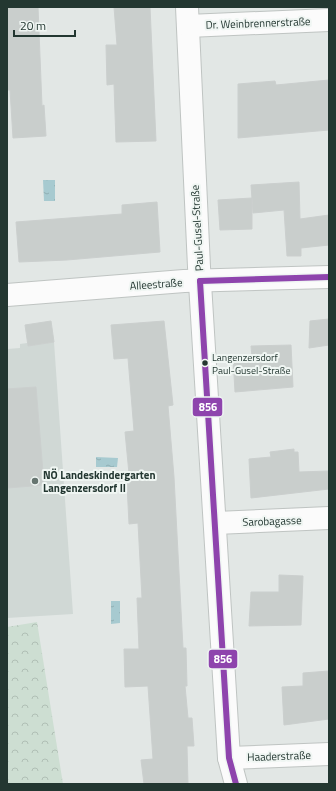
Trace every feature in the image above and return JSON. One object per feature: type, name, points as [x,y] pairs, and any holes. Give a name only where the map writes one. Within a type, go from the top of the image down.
[{"type":"street","name":"Dr. Weinbrennerstraße","points":[[188,16],[329,20]]},
{"type":"street","name":"Paul-Gusel-Straße","points":[[188,16],[200,281],[216,523],[229,758],[236,784]]},
{"type":"street","name":"Alleestraße","points":[[7,295],[200,281],[329,277]]},
{"type":"street","name":"Sarobagasse","points":[[216,523],[329,518]]},
{"type":"street","name":"Haaderstraße","points":[[229,758],[329,754]]},
{"type":"shaded area","name":"NÖ Landeskindergarten Langenzersdorf II","points":[[54,342],[73,614],[7,618],[7,349],[20,348],[20,344],[27,343],[28,346]]},
{"type":"green space","points":[[37,622],[63,784],[7,784],[7,627]]},
{"type":"water","points":[[43,180],[55,180],[55,201],[44,201]]},
{"type":"water","points":[[96,457],[118,458],[117,467],[96,467]]},
{"type":"water","points":[[111,601],[120,601],[120,623],[111,624]]},
{"type":"building","points":[[7,7],[38,7],[42,106],[44,105],[46,136],[13,138],[10,90],[7,90]]},
{"type":"building","points":[[114,7],[150,7],[156,141],[116,142],[114,84],[107,85],[106,45],[117,45]]},
{"type":"building","points":[[329,80],[329,130],[238,138],[238,84],[275,81],[276,85]]},
{"type":"building","points":[[299,182],[300,219],[329,215],[329,245],[301,248],[301,256],[287,256],[284,210],[253,213],[251,185]]},
{"type":"building","points":[[252,198],[252,229],[220,230],[218,200]]},
{"type":"building","points":[[157,202],[160,252],[67,260],[19,262],[16,222],[122,214],[122,205]]},
{"type":"building","points":[[329,319],[329,345],[309,348],[310,321]]},
{"type":"building","points":[[51,321],[54,342],[28,346],[25,325]]},
{"type":"building","points":[[164,321],[173,405],[168,406],[174,477],[183,648],[186,648],[187,686],[185,686],[188,718],[192,718],[194,746],[187,746],[188,784],[144,784],[141,760],[153,759],[148,686],[125,687],[124,649],[139,649],[137,598],[142,598],[138,523],[129,524],[127,484],[130,484],[125,432],[134,431],[128,358],[114,359],[111,325]]},
{"type":"building","points":[[291,345],[293,387],[235,392],[233,357],[252,357],[251,346]]},
{"type":"building","points":[[36,387],[44,485],[7,488],[7,389]]},
{"type":"building","points":[[294,449],[294,452],[298,452],[299,472],[329,471],[329,489],[251,498],[249,459],[271,457],[270,452]]},
{"type":"building","points":[[279,575],[303,576],[301,625],[249,626],[251,592],[279,592]]},
{"type":"building","points":[[329,671],[329,719],[284,725],[282,687],[303,686],[303,673]]},
{"type":"transit line","name":"856","points":[[200,281],[329,277]]},
{"type":"transit line","name":"856","points":[[200,281],[229,758],[236,784]]},
{"type":"place","name":"Langenzersdorf Paul-Gusel-Straße","points":[[205,363]]},
{"type":"place","name":"NÖ Landeskindergarten Langenzersdorf II","points":[[35,481]]}]
